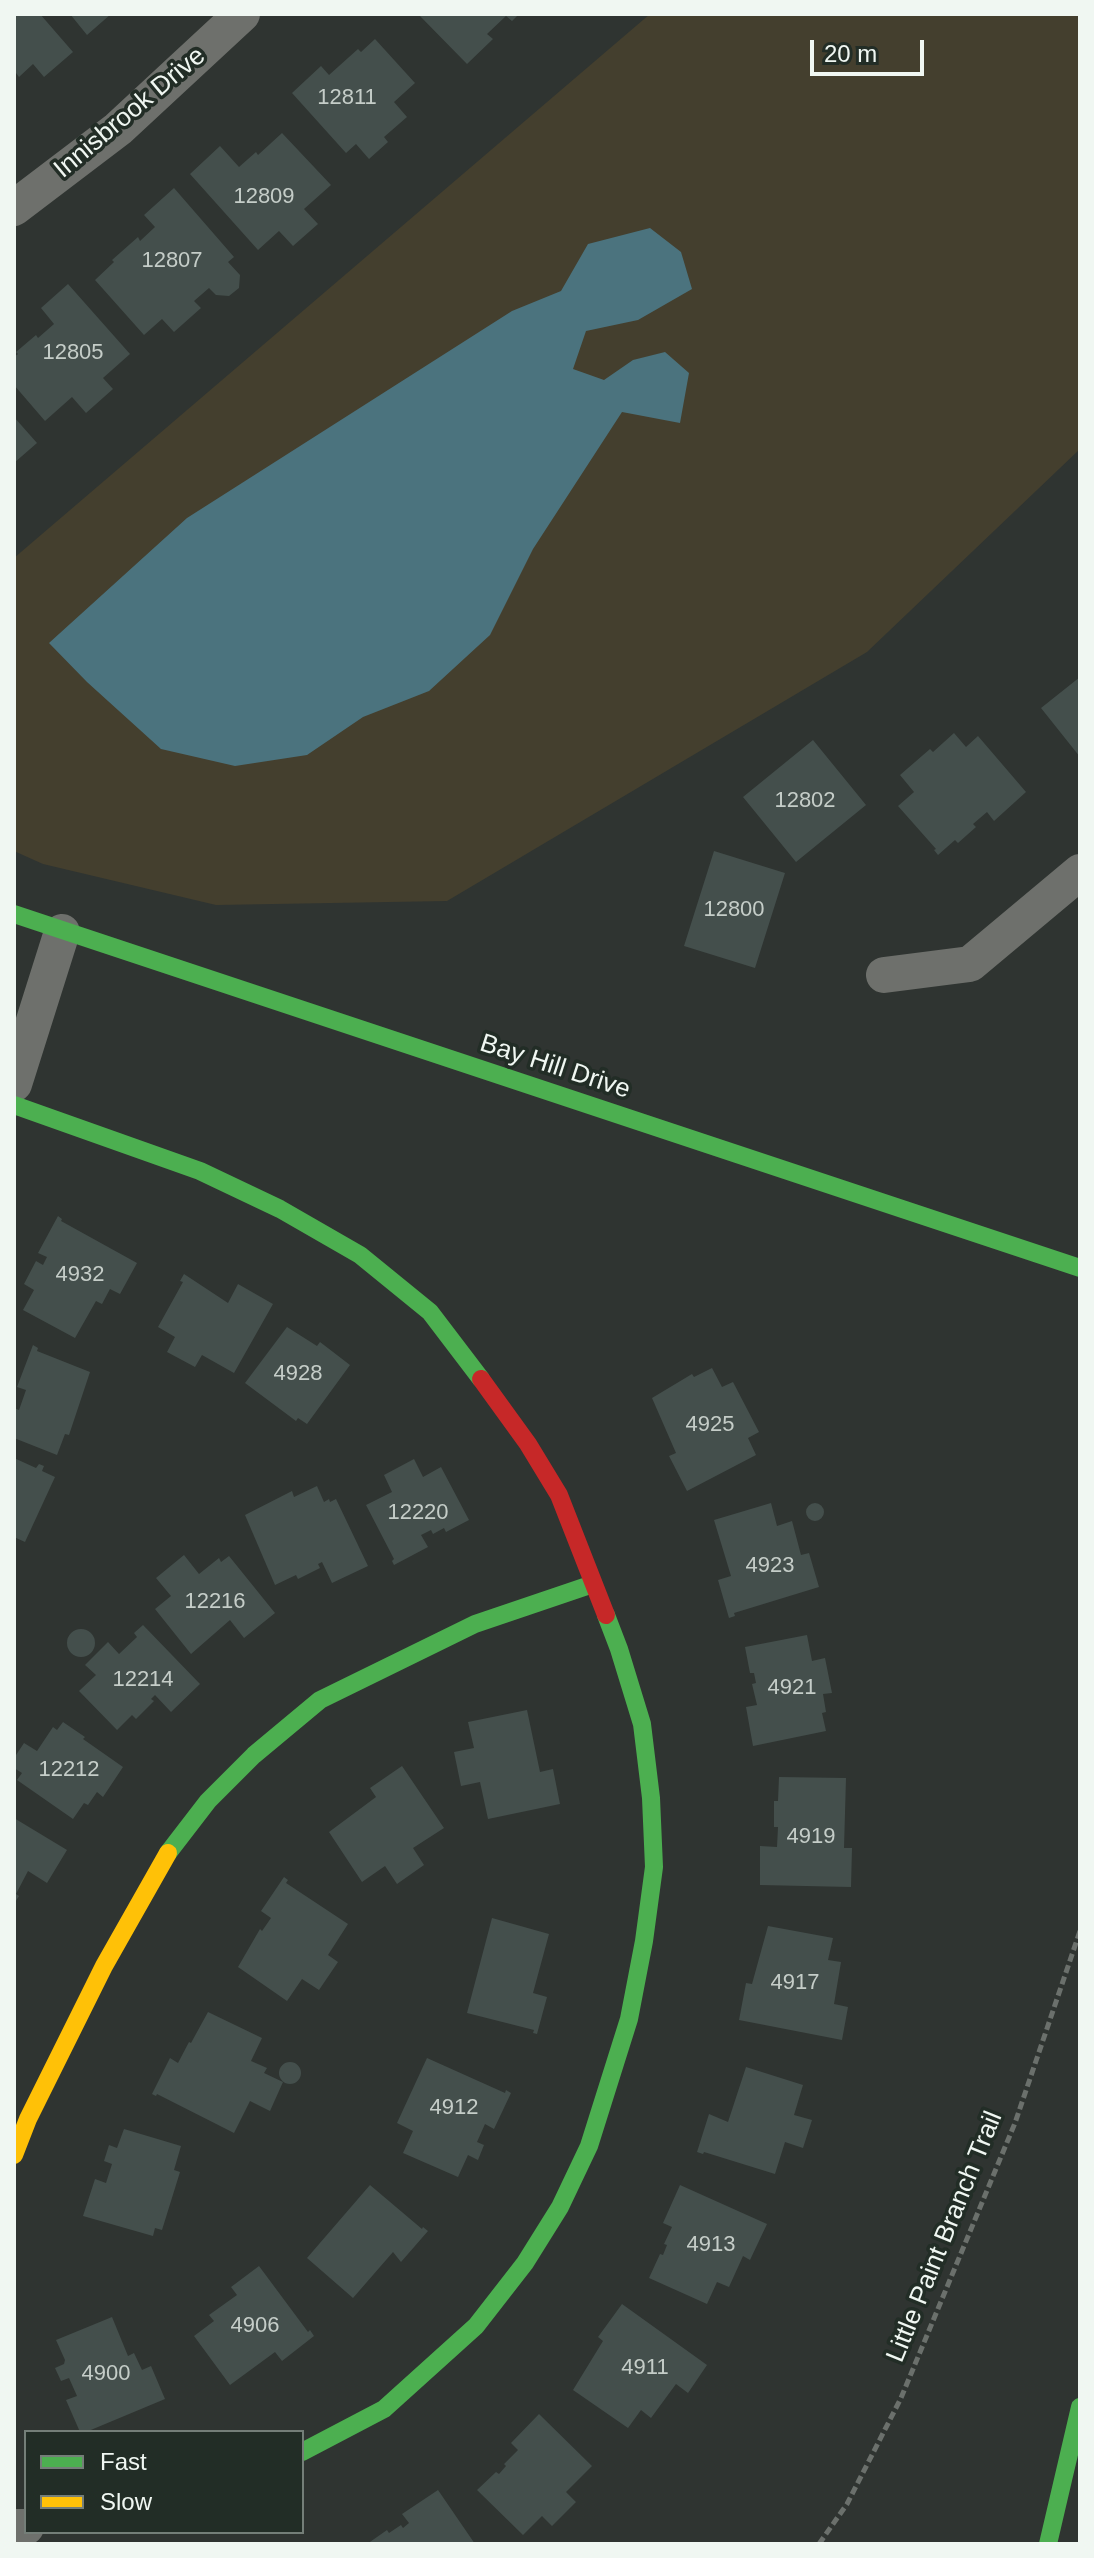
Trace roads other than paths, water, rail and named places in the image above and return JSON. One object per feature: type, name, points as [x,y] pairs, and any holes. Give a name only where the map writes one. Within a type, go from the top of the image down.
[{"type":"street","name":"Innisbrook Drive","points":[[14,208],[118,129],[242,14]]},
{"type":"street","points":[[884,975],[970,964],[1080,872]]},
{"type":"street","name":"Bay Hill Drive","points":[[14,914],[1080,1268]]},
{"type":"street","points":[[14,1084],[62,932]]},
{"type":"street","points":[[14,1105],[200,1171],[280,1209],[360,1255],[430,1312],[528,1444],[559,1495],[619,1649],[642,1724],[651,1798],[654,1867],[629,2019],[589,2146],[560,2207],[525,2263],[476,2326],[384,2409],[304,2451]]},
{"type":"street","points":[[14,2155],[28,2119],[104,1966],[172,1847],[208,1801],[254,1755],[320,1700],[475,1624],[593,1584]]},
{"type":"street","points":[[1048,2544],[1080,2407]]},
{"type":"water","points":[[650,228],[681,252],[692,289],[638,320],[586,331],[573,369],[604,380],[633,360],[665,352],[689,373],[680,423],[622,412],[533,549],[490,635],[429,691],[363,717],[307,755],[235,766],[161,749],[49,643],[187,518],[512,311],[561,291],[588,244]]}]
